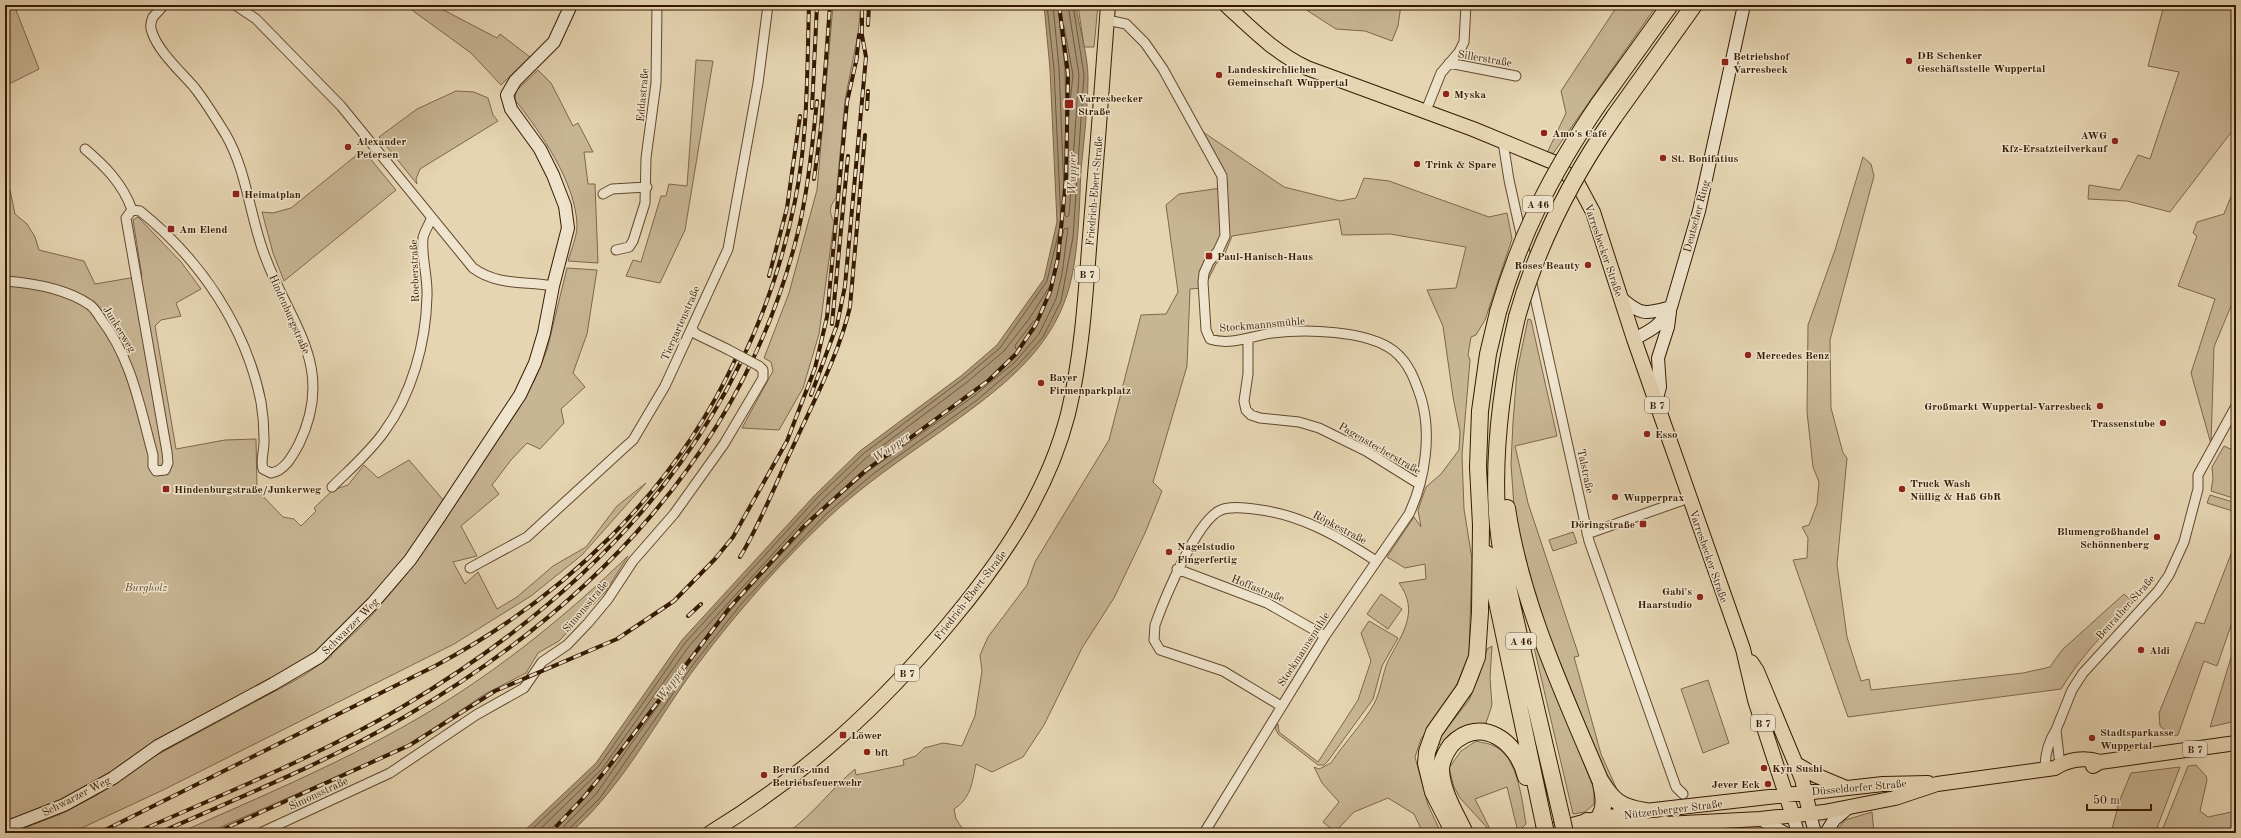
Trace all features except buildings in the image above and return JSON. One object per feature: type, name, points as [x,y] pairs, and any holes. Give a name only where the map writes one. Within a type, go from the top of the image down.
[{"type":"highway","name":"A 46","points":[[1541,830],[1481,525],[1478,467],[1480,411],[1488,354],[1509,273],[1534,211],[1562,161],[1598,105],[1670,5]]},
{"type":"highway","name":"A 46","points":[[1564,826],[1512,604],[1500,544],[1497,514],[1496,446],[1503,383],[1517,316],[1527,283],[1551,221],[1578,172],[1614,117],[1694,5]]},
{"type":"highway","points":[[1503,383],[1505,405],[1502,443],[1504,484],[1512,544],[1537,625],[1600,780],[1605,801],[1595,827]]},
{"type":"highway","points":[[1472,833],[1457,831],[1437,802],[1426,763],[1427,752],[1434,732],[1465,688],[1477,657],[1480,612],[1481,525]]},
{"type":"highway","points":[[1457,831],[1442,782],[1441,768],[1447,750],[1454,743],[1462,737],[1480,732],[1491,734],[1506,741],[1521,761],[1541,830]]},
{"type":"highway","points":[[1600,780],[1608,792],[1619,803],[1627,808],[1645,811]]},
{"type":"highway","points":[[1646,833],[1666,824]]},
{"type":"main road","name":"Friedrich-Ebert-Straße","points":[[710,833],[750,808],[793,778],[882,699],[934,642],[983,582],[1002,554],[1036,496],[1051,464],[1067,416],[1081,344],[1108,5]]},
{"type":"main road","name":"Varresbecker Straße","points":[[1226,5],[1268,43],[1292,61],[1553,162],[1578,184],[1593,212],[1634,339],[1743,649],[1755,700],[1788,794]]},
{"type":"main road","name":"Varresbecker Straße","points":[[1743,649],[1757,671],[1796,764],[1805,793]]},
{"type":"main road","name":"Düsseldorfer Straße","points":[[1805,793],[1883,784],[1937,784],[2053,767],[2064,772],[2090,768],[2100,762],[2236,743]]},
{"type":"main road","name":"B 7","points":[[1796,764],[1815,775],[1846,788]]},
{"type":"main road","name":"Düsseldorfer Straße","points":[[1810,814],[1847,809],[1896,798],[1937,784]]},
{"type":"main road","name":"Nützenberger Straße","points":[[1595,827],[1645,811],[1805,793]]},
{"type":"main road","name":"B 7","points":[[1805,793],[1810,814]]},
{"type":"main road","name":"B 7","points":[[1788,794],[1793,816]]},
{"type":"main road","name":"Nützenberger Straße","points":[[1541,830],[1760,819],[1810,814]]},
{"type":"street","name":"Hindenburgstraße","points":[[132,210],[138,210],[145,215],[191,261],[227,311],[242,341],[257,384],[264,429],[262,466],[268,472],[278,471],[287,463],[298,446],[310,415],[314,386],[311,361],[307,348],[274,279],[262,248],[243,176],[227,137],[208,106],[163,49],[152,32],[152,17],[164,5]]},
{"type":"street","points":[[235,5],[256,19],[341,106],[464,259],[488,278],[500,282],[553,286],[568,228],[565,206],[546,160],[511,109],[507,98],[508,91],[515,81],[554,42],[571,5]]},
{"type":"street","name":"Eddastraße","points":[[616,250],[629,246],[633,241],[645,202],[647,187],[646,158],[656,83],[657,5]]},
{"type":"street","name":"Tiergartenstraße","points":[[470,568],[527,537],[633,440],[665,386],[728,249],[758,83],[768,5]]},
{"type":"street","name":"Sillerstraße","points":[[1426,113],[1441,73],[1459,52],[1464,42],[1466,5]]},
{"type":"street","name":"Deutscher Ring","points":[[1634,339],[1650,332],[1663,321],[1671,306],[1699,211],[1744,5]]},
{"type":"street","name":"Stockmannsmühle","points":[[1107,20],[1126,24],[1145,43],[1163,69],[1222,176],[1225,236],[1218,251],[1209,262],[1204,273],[1203,293],[1206,330],[1210,339],[1218,342],[1274,333],[1328,333],[1378,341],[1394,351],[1412,374],[1422,403],[1426,421],[1426,441],[1419,484],[1415,500],[1409,514],[1325,636],[1204,833]]},
{"type":"street","name":"Sillerstraße","points":[[1449,63],[1516,76]]},
{"type":"street","name":"Talstraße","points":[[1503,142],[1509,180],[1587,534],[1676,787],[1683,794]]},
{"type":"street","points":[[84,149],[113,175],[125,193],[132,210]]},
{"type":"street","points":[[603,194],[612,189],[647,187]]},
{"type":"street","name":"Junkerweg","points":[[5,281],[55,290],[80,299],[92,306],[118,343],[129,367],[152,455],[153,466],[156,471],[160,472],[167,469],[168,459],[126,218],[132,210]]},
{"type":"street","name":"Roeberstraße","points":[[332,488],[372,447],[384,431],[400,404],[413,375],[421,347],[426,316],[427,274],[423,238],[431,219]]},
{"type":"street","name":"Schwarzer Weg","points":[[5,828],[78,797],[113,778],[158,746],[306,666],[319,657],[352,626],[410,560],[520,395],[535,364],[544,333],[553,286]]},
{"type":"street","points":[[1621,298],[1641,313],[1651,313],[1671,306],[1668,327],[1658,358],[1660,386],[1656,402]]},
{"type":"street","name":"Simonsstraße","points":[[260,833],[390,773],[476,715],[524,688],[542,662],[567,644],[588,623],[608,599],[633,561],[687,497],[724,444],[763,378],[763,373],[759,366],[696,334],[692,329]]},
{"type":"street","name":"Pagenstecherstraße","points":[[1248,338],[1248,374],[1244,401],[1246,410],[1251,415],[1260,418],[1299,422],[1319,428],[1366,451],[1419,484]]},
{"type":"street","name":"Benrather Straße","points":[[2053,767],[2046,754],[2050,739],[2056,730],[2072,690],[2083,673],[2158,591],[2169,575],[2184,542],[2198,489],[2198,476],[2236,406]]},
{"type":"street","points":[[1587,534],[1689,498]]},
{"type":"street","name":"Röpkestraße","points":[[1177,570],[1204,528],[1220,510],[1241,507],[1287,516],[1330,532],[1376,561]]},
{"type":"street","points":[[1177,570],[1155,625],[1153,633],[1156,646],[1167,653],[1223,671],[1281,706]]},
{"type":"street","name":"Hoffastraße","points":[[1177,570],[1267,602],[1325,636]]},
{"type":"street","name":"Benrather Straße","points":[[2053,767],[2056,730]]},
{"type":"street","points":[[1826,833],[1834,820],[1847,809]]},
{"type":"street","points":[[1810,814],[1815,833]]},
{"type":"street","points":[[1793,816],[1798,833]]},
{"type":"street","points":[[1760,819],[1784,833]]},
{"type":"green space","points":[[5,5],[14,5],[39,69],[5,86]]},
{"type":"green space","points":[[405,5],[434,5],[497,38],[500,34],[530,57],[501,85],[471,53]]},
{"type":"green space","points":[[833,5],[861,5],[858,34],[845,100],[836,198],[830,210],[834,222],[819,334],[803,388],[779,430],[742,428],[773,371],[771,362],[764,358],[789,293],[817,190]]},
{"type":"green space","points":[[1078,5],[1098,5],[1094,47],[1084,47]]},
{"type":"green space","points":[[1303,5],[1401,5],[1398,26],[1392,41],[1365,31],[1336,29],[1308,11]]},
{"type":"green space","points":[[1618,5],[1657,5],[1552,155],[1547,153],[1566,113],[1561,91]]},
{"type":"green space","points":[[2164,5],[2236,5],[2236,126],[2170,212],[2127,201],[2088,199],[2089,185],[2120,190],[2138,155],[2150,159],[2179,72],[2148,66]]},
{"type":"green space","points":[[696,60],[713,61],[685,230],[660,283],[626,276],[633,260],[641,262],[661,196],[666,196],[669,184],[687,186]]},
{"type":"green space","points":[[538,70],[551,83],[573,126],[578,123],[593,152],[584,152],[588,184],[595,184],[598,263],[568,261],[577,230],[575,209],[570,192],[564,175],[555,158],[515,100],[516,91]]},
{"type":"green space","points":[[456,91],[474,92],[488,98],[493,115],[498,121],[420,169],[416,179],[417,184],[379,137],[417,109]]},
{"type":"green space","points":[[1203,132],[1284,187],[1340,201],[1356,198],[1364,178],[1389,181],[1489,217],[1507,213],[1512,239],[1485,320],[1476,335],[1471,337],[1468,355],[1470,360],[1462,455],[1464,509],[1472,559],[1469,654],[1452,696],[1421,739],[1415,757],[1428,805],[1441,833],[1423,833],[1414,814],[1388,798],[1354,812],[1335,832],[1323,822],[1339,802],[1322,783],[1314,767],[1319,769],[1331,763],[1374,704],[1388,661],[1399,642],[1407,623],[1408,604],[1399,583],[1426,579],[1425,564],[1405,568],[1387,557],[1414,517],[1421,527],[1418,510],[1426,487],[1441,474],[1459,450],[1460,432],[1453,397],[1443,326],[1427,290],[1456,288],[1466,247],[1390,234],[1342,235],[1339,219],[1232,236],[1224,256],[1216,264],[1204,288],[1190,289],[1187,366],[1153,482],[1162,491],[1145,533],[1114,598],[1082,648],[1044,725],[1023,757],[992,772],[976,764],[970,790],[960,805],[954,809],[956,819],[962,828],[959,833],[787,833],[814,810],[855,769],[856,775],[904,765],[903,760],[916,756],[924,748],[943,743],[962,746],[975,716],[982,671],[980,655],[988,637],[1027,585],[1035,562],[1109,440],[1141,315],[1166,314],[1178,292],[1166,205],[1179,194],[1228,187],[1224,170]]},
{"type":"green space","points":[[363,150],[396,190],[284,281],[273,253],[262,212],[273,213],[291,208]]},
{"type":"green space","points":[[1863,157],[1871,164],[1874,176],[1830,340],[1831,408],[1843,453],[1847,458],[1837,565],[1847,637],[1861,681],[1869,679],[1871,690],[2023,673],[2050,667],[2062,650],[2124,594],[2133,602],[2086,654],[2061,689],[1848,717],[1793,560],[1807,558],[1808,538],[1802,527],[1809,525],[1817,504],[1819,482],[1813,467],[1807,412],[1808,325],[1835,250]]},
{"type":"green space","points":[[2236,184],[2234,266],[2236,267],[2236,294],[2214,347],[2211,444],[2191,373],[2215,299],[2178,286],[2197,236],[2193,233],[2197,222],[2224,214]]},
{"type":"green space","name":"Burgholz","points":[[5,187],[10,190],[15,214],[27,224],[35,237],[39,250],[84,261],[95,284],[142,276],[133,220],[138,217],[181,262],[201,289],[176,303],[181,316],[161,320],[155,326],[176,449],[225,440],[256,439],[257,490],[283,517],[294,519],[301,526],[316,511],[314,508],[333,490],[348,485],[364,465],[378,478],[409,460],[444,501],[411,549],[364,607],[319,650],[100,782],[50,807],[5,825]]},
{"type":"green space","points":[[567,268],[597,270],[587,334],[573,373],[585,387],[561,409],[564,423],[540,449],[527,443],[511,460],[492,485],[499,494],[461,526],[477,556],[453,562],[465,584],[478,572],[497,609],[517,597],[553,566],[586,547],[617,506],[646,483],[582,555],[531,596],[454,644],[163,790],[71,833],[11,833],[61,814],[97,795],[153,757],[303,676],[332,656],[331,655],[366,622],[401,581],[429,544],[518,410],[535,379],[547,350]]},
{"type":"green space","points":[[1528,319],[1531,320],[1557,436],[1515,446],[1528,503],[1579,656],[1574,657],[1601,754],[1619,794],[1604,770],[1545,625],[1524,559],[1514,507],[1511,464],[1513,422],[1517,371]]},
{"type":"green space","points":[[2224,446],[2235,451],[2236,499],[2211,491],[2213,479],[2212,467]]},
{"type":"green space","points":[[2210,495],[2236,503],[2236,512],[2207,503]]},
{"type":"green space","points":[[1573,532],[1577,543],[1553,551],[1549,540]]},
{"type":"green space","points":[[2236,541],[2236,611],[2217,666],[2204,661],[2178,735],[2171,736],[2160,726],[2159,713],[2196,622],[2204,624]]},
{"type":"green space","points":[[628,556],[606,591],[559,641],[538,653],[526,673],[485,694],[415,741],[393,752],[207,833],[179,833],[370,745],[432,710],[484,676],[534,639],[605,578]]},
{"type":"green space","points":[[1381,594],[1402,609],[1388,629],[1367,614]]},
{"type":"green space","points":[[1369,621],[1398,638],[1382,666],[1373,699],[1328,761],[1324,765],[1318,765],[1278,734],[1275,728],[1278,724],[1279,732],[1318,762],[1358,700],[1371,661],[1361,633]]},
{"type":"green space","points":[[1529,626],[1594,789],[1594,804],[1585,812],[1573,814]]},
{"type":"green space","points":[[2236,641],[2236,721],[2210,727]]},
{"type":"green space","points":[[1492,646],[1490,678],[1492,705],[1486,723],[1460,728],[1441,746],[1437,741],[1469,700],[1479,676],[1487,649]]},
{"type":"green space","points":[[1708,680],[1729,743],[1703,753],[1681,689]]},
{"type":"green space","points":[[1476,741],[1492,745],[1502,751],[1509,759],[1514,769],[1518,780],[1526,824],[1518,832],[1507,787],[1475,799],[1492,833],[1460,798],[1454,787],[1449,768],[1461,751]]},
{"type":"green space","points":[[2196,765],[2206,776],[2207,780],[2200,811],[2208,817],[2236,811],[2236,833],[2161,833],[2188,766]]},
{"type":"green space","points":[[2180,767],[2155,833],[2111,833],[2119,802],[2131,773]]},
{"type":"green space","points":[[1872,812],[1874,833],[1835,833],[1845,820]]},
{"type":"water","name":"Wupper","points":[[1044,5],[1076,5],[1088,68],[1087,111],[1081,170],[1079,220],[1073,272],[1064,303],[1054,324],[1042,343],[1028,360],[995,391],[855,494],[794,551],[744,606],[698,664],[623,774],[589,815],[570,833],[522,833],[596,763],[682,640],[814,496],[860,451],[961,376],[997,345],[1044,279],[1057,222],[1050,69]]},
{"type":"railway","points":[[135,833],[270,774],[337,742],[402,707],[473,661],[540,611],[600,556],[655,496],[702,431],[742,360],[773,284],[795,201],[799,177],[805,128],[809,5]]},
{"type":"railway","points":[[812,108],[817,5]]},
{"type":"railway","points":[[814,179],[821,127],[830,5]]},
{"type":"railway","points":[[811,395],[837,325],[845,286],[866,57],[862,35],[862,5]]},
{"type":"railway","points":[[868,25],[869,5]]},
{"type":"railway","points":[[550,833],[584,797],[610,765],[730,607],[805,525],[865,471],[989,380],[1016,354],[1036,324],[1050,292],[1058,258],[1066,179],[1068,74],[1059,5]]},
{"type":"railway","points":[[856,63],[859,35]]},
{"type":"railway","points":[[215,833],[410,745],[495,691],[617,639],[674,601],[715,559],[733,537],[787,441],[815,368],[827,317],[847,102],[857,57]]},
{"type":"railway","points":[[867,109],[868,91]]},
{"type":"railway","points":[[159,833],[284,778],[376,733],[474,673],[538,625],[598,573],[651,515],[699,453],[739,386],[772,314],[801,219],[809,169],[817,101]]},
{"type":"railway","points":[[769,276],[787,208],[800,116]]},
{"type":"railway","points":[[740,557],[760,519],[823,382],[839,345],[845,326],[850,307],[865,135]]},
{"type":"railway","points":[[832,324],[848,156]]},
{"type":"railway","points":[[99,833],[435,666],[483,638],[528,607],[571,573],[612,536],[648,495],[682,452],[712,405],[737,356]]},
{"type":"railway","points":[[688,616],[701,604]]},
{"type":"place","name":"DB Schenker Geschäftsstelle Wuppertal","points":[[1909,61]]},
{"type":"place","name":"Betriebshof Varresbeck","points":[[1725,62]]},
{"type":"place","name":"Landeskirchlichen Gemeinschaft Wuppertal","points":[[1219,75]]},
{"type":"place","name":"Myska","points":[[1446,94]]},
{"type":"place","name":"Varresbecker Straße","points":[[1069,104]]},
{"type":"place","name":"Amo's Café","points":[[1544,133]]},
{"type":"place","name":"AWG Kfz-Ersatzteilverkauf","points":[[2115,141]]},
{"type":"place","name":"Alexander Petersen","points":[[348,147]]},
{"type":"place","name":"St. Bonifatius","points":[[1663,158]]},
{"type":"place","name":"Trink & Spare","points":[[1417,164]]},
{"type":"place","name":"Heimatplan","points":[[236,194]]},
{"type":"place","name":"Am Elend","points":[[171,229]]},
{"type":"place","name":"Paul-Hanisch-Haus","points":[[1209,256]]},
{"type":"place","name":"Roses Beauty","points":[[1588,265]]},
{"type":"place","name":"Mercedes Benz","points":[[1748,355]]},
{"type":"place","name":"Bayer Firmenparkplatz","points":[[1041,383]]},
{"type":"place","name":"Großmarkt Wuppertal-Varresbeck","points":[[2100,406]]},
{"type":"place","name":"Trassenstube","points":[[2163,423]]},
{"type":"place","name":"Esso","points":[[1647,434]]},
{"type":"place","name":"Hindenburgstraße/Junkerweg","points":[[166,489]]},
{"type":"place","name":"Truck Wash Nüllig & Haß GbR","points":[[1902,489]]},
{"type":"place","name":"Wupperprax","points":[[1615,497]]},
{"type":"place","name":"Döringstraße","points":[[1643,524]]},
{"type":"place","name":"Blumengroßhandel Schönnenberg","points":[[2157,537]]},
{"type":"place","name":"Nagelstudio Fingerfertig","points":[[1169,552]]},
{"type":"place","name":"Gabi's Haarstudio","points":[[1700,597]]},
{"type":"place","name":"Aldi","points":[[2141,650]]},
{"type":"place","name":"Löwer","points":[[843,735]]},
{"type":"place","name":"Stadtsparkasse Wuppertal","points":[[2092,738]]},
{"type":"place","name":"bft","points":[[867,752]]},
{"type":"place","name":"Kyn Sushi","points":[[1764,768]]},
{"type":"place","name":"Berufs- und Betriebsfeuerwehr","points":[[764,775]]},
{"type":"place","name":"Jever Eck","points":[[1768,784]]}]
